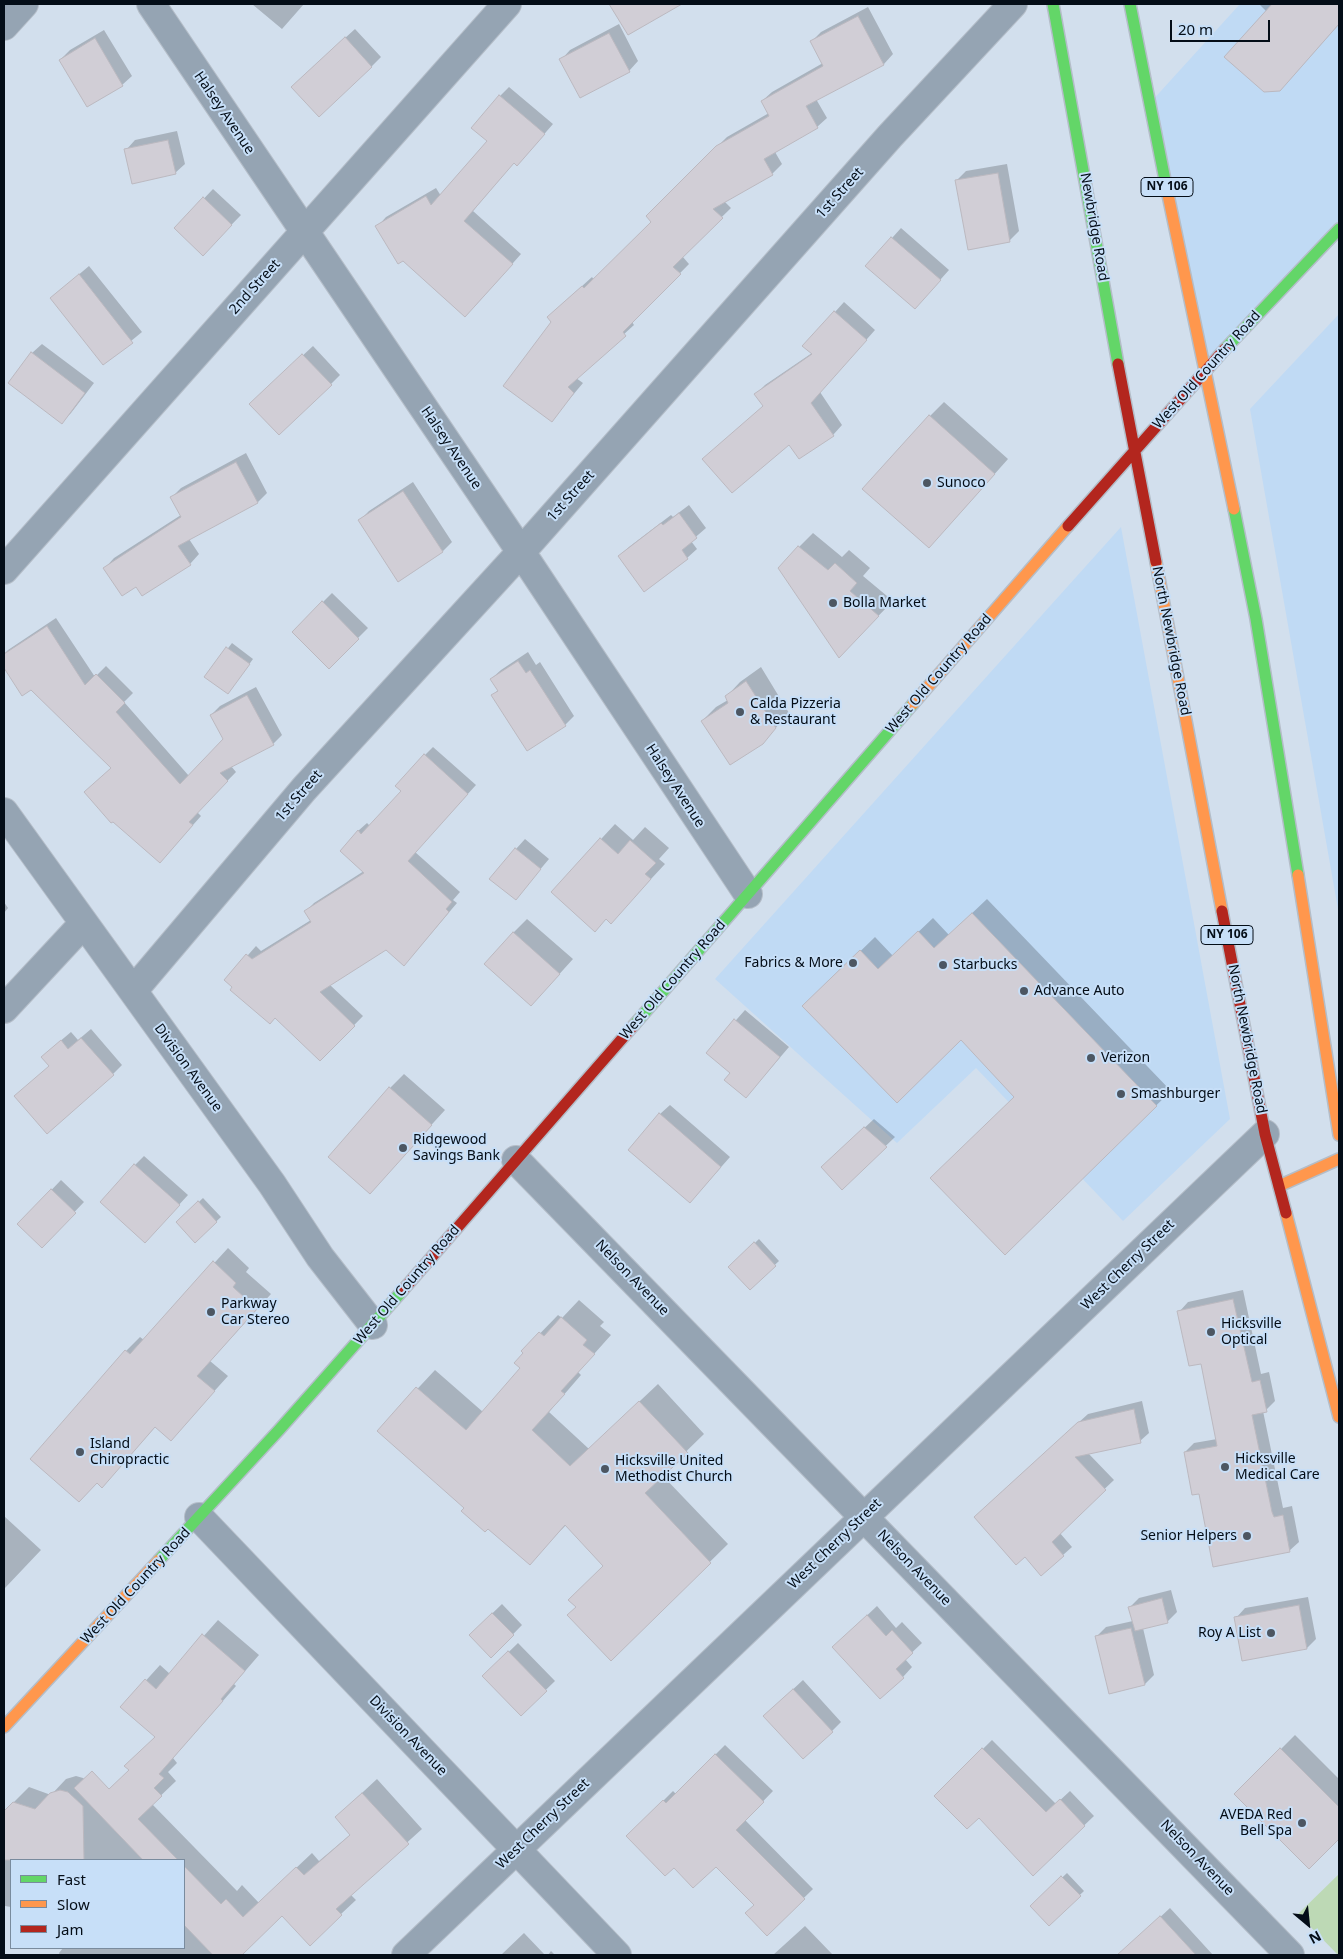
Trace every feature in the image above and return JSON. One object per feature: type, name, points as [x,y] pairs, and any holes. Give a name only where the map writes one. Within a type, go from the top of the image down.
[{"type":"main road","name":"Newbridge Road","points":[[1053,4],[1134,450]]},
{"type":"main road","name":"NY 106","points":[[1130,4],[1182,266],[1206,371],[1269,695],[1339,1135]]},
{"type":"main road","name":"West Old Country Road","points":[[4,1727],[199,1517],[373,1325],[397,1295],[1134,450],[1339,229]]},
{"type":"main road","name":"North Newbridge Road","points":[[1134,450],[1265,1134],[1339,1417]]},
{"type":"main road","points":[[1279,1186],[1339,1159]]},
{"type":"street","points":[[4,26],[24,4]]},
{"type":"street","name":"Halsey Avenue","points":[[151,4],[521,552],[748,894]]},
{"type":"street","name":"2nd Street","points":[[4,570],[507,4]]},
{"type":"street","name":"1st Street","points":[[133,991],[304,789],[521,552],[884,144],[1013,4]]},
{"type":"street","name":"Division Avenue","points":[[4,812],[272,1184],[320,1257],[373,1325]]},
{"type":"street","points":[[4,1008],[84,922]]},
{"type":"street","name":"West Cherry Street","points":[[406,1955],[1265,1134]]},
{"type":"street","name":"Nelson Avenue","points":[[516,1160],[1290,1955]]},
{"type":"street","name":"Division Avenue","points":[[199,1517],[617,1955]]},
{"type":"shaded area","points":[[1240,4],[1339,4],[1339,229],[1206,371],[1150,103]]},
{"type":"shaded area","points":[[1339,314],[1339,915],[1250,409]]},
{"type":"shaded area","points":[[1121,527],[1230,1119],[1123,1221],[976,1068],[897,1143],[715,979]]},
{"type":"green space","points":[[1339,1874],[1339,1955],[1338,1955],[1298,1914]]},
{"type":"building","points":[[609,4],[682,4],[628,35]]},
{"type":"building","points":[[1272,4],[1339,4],[1339,24],[1280,91],[1264,92],[1224,57]]},
{"type":"building","points":[[858,16],[884,65],[806,106],[818,128],[764,159],[773,175],[713,209],[723,218],[673,267],[681,274],[623,332],[626,336],[568,387],[574,393],[552,422],[503,386],[551,322],[547,317],[582,286],[584,288],[651,222],[646,216],[716,146],[769,116],[761,101],[823,66],[810,41]]},
{"type":"building","points":[[609,33],[630,72],[580,98],[559,59]]},
{"type":"building","points":[[345,37],[372,67],[319,117],[291,87]]},
{"type":"building","points":[[95,38],[123,86],[87,107],[59,60]]},
{"type":"building","points":[[499,95],[545,134],[517,166],[514,163],[464,221],[513,264],[465,317],[403,261],[398,264],[375,226],[426,196],[431,205],[487,141],[471,128]]},
{"type":"building","points":[[168,140],[176,174],[132,184],[124,149]]},
{"type":"building","points":[[998,173],[1010,242],[968,250],[955,180]]},
{"type":"building","points":[[203,197],[232,225],[203,256],[174,228]]},
{"type":"building","points":[[891,237],[941,280],[915,309],[865,266]]},
{"type":"building","points":[[79,274],[133,343],[103,365],[50,298]]},
{"type":"building","points":[[834,311],[867,340],[811,403],[834,436],[799,459],[789,445],[732,493],[702,459],[763,406],[754,394],[812,354],[802,346]]},
{"type":"building","points":[[31,352],[85,393],[62,424],[8,383]]},
{"type":"building","points":[[302,354],[332,385],[279,435],[249,404]]},
{"type":"building","points":[[929,415],[995,474],[929,548],[862,489]]},
{"type":"building","points":[[236,462],[258,503],[178,546],[191,565],[142,596],[136,587],[122,596],[103,568],[181,517],[170,497]]},
{"type":"building","points":[[403,491],[443,552],[398,582],[358,520]]},
{"type":"building","points":[[679,513],[697,538],[682,550],[688,559],[644,592],[618,556],[661,523],[663,525]]},
{"type":"building","name":"Bolla Market","points":[[798,546],[828,570],[835,563],[857,583],[850,591],[879,616],[839,658],[778,568]]},
{"type":"building","points":[[322,601],[359,639],[329,669],[292,632]]},
{"type":"building","points":[[47,626],[85,685],[96,674],[125,703],[116,712],[180,784],[223,739],[210,715],[247,695],[274,745],[220,773],[228,781],[189,822],[193,825],[160,863],[113,822],[111,823],[84,792],[111,768],[31,690],[22,696],[4,668],[4,654]]},
{"type":"building","points":[[226,647],[250,664],[228,694],[204,677]]},
{"type":"building","points":[[518,661],[526,673],[530,670],[566,726],[527,751],[491,695],[498,691],[490,679]]},
{"type":"building","name":"Calda Pizzeria & Restaurant","points":[[746,681],[776,728],[763,744],[730,765],[701,721],[728,703],[725,696]]},
{"type":"building","points":[[424,754],[468,794],[408,861],[452,902],[446,909],[449,912],[404,966],[386,950],[320,992],[355,1026],[320,1061],[275,1018],[270,1024],[230,990],[232,987],[224,980],[246,954],[252,959],[311,922],[304,911],[364,873],[340,851],[358,830],[361,834],[401,791],[395,786]]},
{"type":"building","points":[[600,838],[618,854],[630,840],[656,863],[645,874],[651,879],[611,924],[606,919],[595,932],[551,892]]},
{"type":"building","points":[[515,848],[541,869],[516,900],[489,879]]},
{"type":"building","points":[[972,913],[1157,1106],[1005,1255],[930,1178],[1014,1097],[961,1040],[897,1103],[802,1006],[860,950],[878,969],[918,931],[934,948]]},
{"type":"building","points":[[513,932],[560,974],[531,1006],[484,964]]},
{"type":"building","points":[[734,1019],[780,1057],[746,1098],[724,1080],[730,1073],[706,1053]]},
{"type":"building","points":[[81,1038],[114,1075],[47,1134],[14,1096],[49,1066],[41,1057],[61,1040],[68,1049]]},
{"type":"building","points":[[389,1087],[432,1125],[370,1194],[328,1157]]},
{"type":"building","points":[[659,1113],[721,1167],[690,1203],[628,1150]]},
{"type":"building","points":[[864,1127],[887,1147],[842,1190],[821,1167]]},
{"type":"building","points":[[134,1164],[180,1205],[145,1243],[100,1202]]},
{"type":"building","points":[[51,1189],[76,1213],[42,1248],[17,1224]]},
{"type":"building","points":[[198,1201],[217,1222],[195,1243],[176,1222]]},
{"type":"building","points":[[754,1242],[776,1266],[750,1290],[728,1267]]},
{"type":"building","points":[[213,1261],[236,1283],[233,1287],[257,1309],[197,1376],[215,1391],[171,1441],[155,1427],[102,1488],[97,1483],[79,1502],[30,1459],[125,1350],[130,1354]]},
{"type":"building","points":[[1233,1299],[1252,1382],[1260,1380],[1267,1412],[1252,1415],[1272,1512],[1274,1517],[1283,1515],[1290,1552],[1213,1567],[1199,1494],[1192,1495],[1184,1452],[1217,1446],[1201,1364],[1189,1366],[1177,1311]]},
{"type":"building","name":"Hicksville United Methodist Church","points":[[561,1317],[587,1340],[583,1345],[595,1354],[561,1391],[565,1394],[532,1430],[570,1466],[639,1401],[688,1453],[645,1493],[711,1563],[611,1661],[567,1615],[576,1607],[568,1600],[603,1566],[565,1525],[530,1565],[488,1529],[485,1532],[461,1511],[464,1508],[377,1431],[416,1387],[466,1430],[520,1368],[514,1363],[523,1353],[521,1351],[539,1332],[544,1336]]},
{"type":"building","points":[[1134,1409],[1141,1443],[1075,1457],[1106,1490],[1052,1542],[1064,1556],[1041,1576],[1025,1557],[1016,1565],[974,1517],[1078,1422]]},
{"type":"building","points":[[1162,1598],[1168,1623],[1135,1631],[1128,1607]]},
{"type":"building","name":"Roy A List","points":[[1299,1605],[1307,1649],[1242,1661],[1234,1617]]},
{"type":"building","points":[[492,1613],[514,1635],[491,1658],[469,1635]]},
{"type":"building","points":[[867,1615],[886,1636],[892,1630],[913,1653],[896,1669],[904,1678],[880,1699],[832,1647]]},
{"type":"building","points":[[1131,1628],[1145,1685],[1109,1694],[1095,1636]]},
{"type":"building","points":[[202,1634],[245,1671],[221,1699],[223,1701],[159,1774],[164,1778],[154,1788],[162,1796],[138,1819],[177,1859],[142,1859],[74,1788],[92,1771],[109,1789],[129,1770],[124,1766],[155,1737],[120,1707],[145,1679],[156,1689]]},
{"type":"building","points":[[508,1651],[547,1691],[521,1716],[482,1676]]},
{"type":"building","points":[[793,1689],[833,1732],[803,1759],[763,1716]]},
{"type":"building","points":[[982,1748],[1046,1812],[1060,1799],[1085,1826],[1033,1876],[979,1818],[967,1829],[934,1796]]},
{"type":"building","name":"AVEDA Red Bell Spa","points":[[1280,1748],[1339,1807],[1339,1839],[1309,1869],[1234,1794]]},
{"type":"building","points":[[715,1754],[764,1802],[736,1830],[805,1899],[767,1936],[745,1913],[754,1905],[716,1867],[693,1888],[674,1868],[665,1876],[626,1836],[663,1800],[666,1803]]},
{"type":"building","points":[[60,1790],[68,1792],[83,1806],[84,1859],[4,1860],[4,1811],[13,1802],[35,1809],[50,1793]]},
{"type":"building","points":[[362,1793],[409,1844],[336,1909],[342,1915],[310,1946],[282,1916],[242,1955],[213,1955],[185,1926],[185,1867],[221,1904],[226,1899],[243,1917],[296,1867],[304,1875],[350,1835],[335,1817]]},
{"type":"building","points":[[1061,1876],[1081,1896],[1049,1926],[1030,1906]]},
{"type":"building","points":[[1160,1916],[1196,1955],[1117,1955]]},
{"type":"traffic: fast","points":[[1053,4],[1118,364]]},
{"type":"traffic: fast","points":[[1130,4],[1167,190]]},
{"type":"traffic: fast","points":[[1225,349],[1339,229]]},
{"type":"traffic: fast","points":[[1234,509],[1256,619],[1298,875]]},
{"type":"traffic: fast","points":[[634,1025],[913,704]]},
{"type":"traffic: fast","points":[[159,1560],[279,1430],[403,1290]]},
{"type":"traffic: slow","points":[[1167,190],[1234,509]]},
{"type":"traffic: slow","points":[[913,704],[1068,526]]},
{"type":"traffic: slow","points":[[1156,562],[1222,911]]},
{"type":"traffic: slow","points":[[1298,875],[1339,1135]]},
{"type":"traffic: slow","points":[[1279,1186],[1339,1159]]},
{"type":"traffic: slow","points":[[1286,1213],[1339,1417]]},
{"type":"traffic: slow","points":[[4,1727],[159,1560]]},
{"type":"traffic: jam","points":[[1068,526],[1225,349]]},
{"type":"traffic: jam","points":[[1118,364],[1156,562]]},
{"type":"traffic: jam","points":[[1222,911],[1265,1134],[1286,1213]]},
{"type":"traffic: jam","points":[[403,1290],[634,1025]]},
{"type":"place","name":"Sunoco","points":[[927,483]]},
{"type":"place","name":"Bolla Market","points":[[833,603]]},
{"type":"place","name":"Calda Pizzeria & Restaurant","points":[[740,712]]},
{"type":"place","name":"Fabrics & More","points":[[853,963]]},
{"type":"place","name":"Starbucks","points":[[943,965]]},
{"type":"place","name":"Advance Auto","points":[[1024,991]]},
{"type":"place","name":"Verizon","points":[[1091,1058]]},
{"type":"place","name":"Smashburger","points":[[1121,1094]]},
{"type":"place","name":"Ridgewood Savings Bank","points":[[403,1148]]},
{"type":"place","name":"Parkway Car Stereo","points":[[211,1312]]},
{"type":"place","name":"Hicksville Optical","points":[[1211,1332]]},
{"type":"place","name":"Island Chiropractic","points":[[80,1452]]},
{"type":"place","name":"Hicksville Medical Care","points":[[1225,1467]]},
{"type":"place","name":"Hicksville United Methodist Church","points":[[605,1469]]},
{"type":"place","name":"Senior Helpers","points":[[1247,1536]]},
{"type":"place","name":"Roy A List","points":[[1271,1633]]},
{"type":"place","name":"AVEDA Red Bell Spa","points":[[1302,1823]]}]
